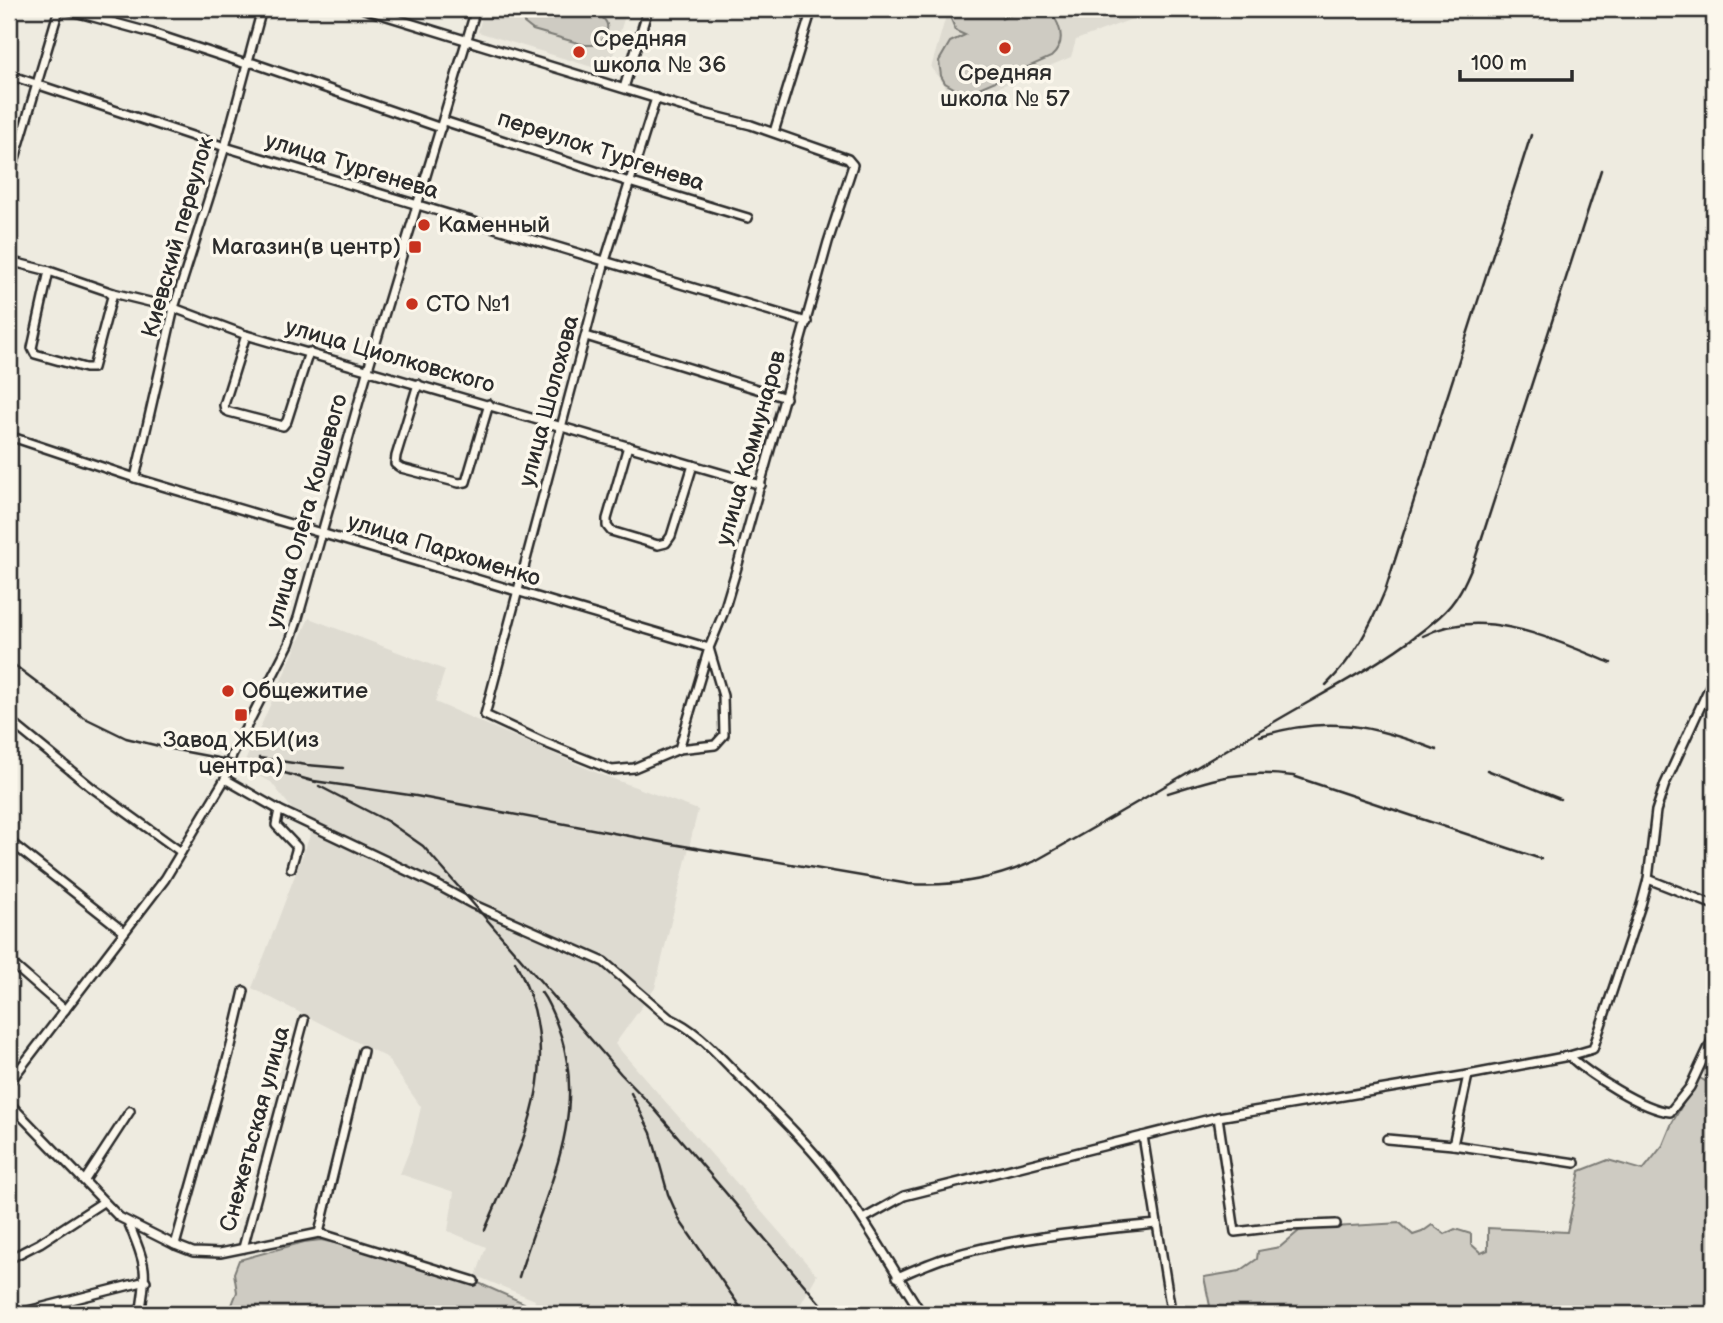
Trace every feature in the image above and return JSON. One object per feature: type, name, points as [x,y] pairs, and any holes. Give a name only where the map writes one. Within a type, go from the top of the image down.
[{"type":"main road","points":[[1702,9],[1714,12]]},
{"type":"street","name":"переулок Тургенева","points":[[61,9],[152,33],[246,64],[253,63],[443,125],[748,218]]},
{"type":"street","points":[[9,179],[35,83],[61,9]]},
{"type":"street","name":"Киевский переулок","points":[[135,478],[174,308],[225,147],[262,9]]},
{"type":"street","points":[[364,9],[774,132],[812,9]]},
{"type":"street","name":"улица Олега Кошевого","points":[[9,1083],[123,931],[146,905],[181,852],[225,779],[232,755],[289,644],[476,9]]},
{"type":"street","points":[[624,88],[648,9]]},
{"type":"street","name":"улица Тургенева","points":[[9,75],[225,147],[807,322]]},
{"type":"street","name":"улица Шолохова","points":[[656,98],[605,261],[485,715],[542,742],[612,770],[634,768],[679,749]]},
{"type":"street","name":"улица Коммунаров","points":[[679,749],[709,648],[723,614],[853,164],[848,159],[774,132]]},
{"type":"street","name":"улица Циолковского","points":[[9,261],[49,271],[113,293],[174,308],[246,335],[761,485]]},
{"type":"street","points":[[49,271],[32,348],[35,354],[93,368],[113,293]]},
{"type":"street","points":[[246,335],[224,405],[229,412],[283,426],[309,352]]},
{"type":"street","points":[[586,336],[786,398]]},
{"type":"street","points":[[418,384],[396,456],[395,464],[401,468],[459,483],[466,482],[489,404]]},
{"type":"street","name":"улица Пархоменко","points":[[9,436],[135,478],[709,648]]},
{"type":"street","points":[[628,446],[607,526],[611,531],[658,545],[666,543],[671,536],[693,465]]},
{"type":"street","points":[[679,749],[715,745],[724,735],[723,696],[709,648]]},
{"type":"street","points":[[863,1219],[904,1196],[1218,1117],[1468,1075],[1593,1049],[1637,921],[1648,879],[1656,811],[1678,751],[1714,677]]},
{"type":"street","points":[[9,720],[91,787],[181,852]]},
{"type":"street","points":[[225,779],[279,810],[472,904],[604,962],[669,1018],[680,1022],[717,1054],[831,1173],[922,1314]]},
{"type":"street","points":[[279,810],[276,825],[297,847],[291,868]]},
{"type":"street","points":[[9,841],[123,931]]},
{"type":"street","points":[[1648,879],[1714,905]]},
{"type":"street","points":[[9,961],[65,1010]]},
{"type":"street","points":[[175,1245],[244,991]]},
{"type":"street","name":"Снежетьская улица","points":[[243,1248],[304,1020]]},
{"type":"street","points":[[1569,1056],[1585,1070],[1657,1111],[1670,1112],[1690,1087],[1714,1036]]},
{"type":"street","points":[[319,1233],[363,1051]]},
{"type":"street","points":[[1453,1145],[1468,1075]]},
{"type":"street","name":"Снежетьская улица","points":[[9,1102],[103,1202],[128,1223],[193,1252],[220,1253],[319,1233],[474,1281]]},
{"type":"street","points":[[85,1180],[130,1111]]},
{"type":"street","points":[[1218,1117],[1235,1232],[1336,1224]]},
{"type":"street","points":[[1143,1136],[1171,1311]]},
{"type":"street","points":[[1387,1139],[1453,1145],[1576,1163]]},
{"type":"street","points":[[9,1258],[40,1243],[103,1202]]},
{"type":"street","points":[[128,1223],[145,1265],[146,1281],[140,1314]]},
{"type":"street","points":[[897,1277],[946,1258],[999,1244],[1074,1232],[1157,1224]]},
{"type":"street","points":[[16,1314],[146,1281]]},
{"type":"shaded area","points":[[563,8],[594,13],[604,19],[607,29],[601,42],[585,45],[533,30],[524,23],[522,9]]},
{"type":"shaded area","name":"Средняя школа № 36","points":[[484,9],[627,9],[608,72],[478,32]]},
{"type":"shaded area","name":"Средняя школа № 57","points":[[948,9],[1159,9],[1076,40],[1071,57],[966,101],[954,97],[931,68]]},
{"type":"shaded area","name":"Средняя школа № 57","points":[[958,9],[1009,9],[1001,19],[1025,9],[1049,9],[1059,28],[1059,46],[1051,57],[970,92],[959,91],[945,83],[939,61],[950,42],[965,35],[956,31],[951,19],[951,15]]},
{"type":"shaded area","points":[[309,618],[445,670],[435,702],[600,774],[698,810],[655,988],[615,1044],[817,1275],[795,1314],[532,1314],[535,1300],[476,1276],[486,1247],[448,1231],[454,1192],[400,1174],[413,1141],[421,1107],[386,1057],[252,988],[311,833],[271,782],[242,768]]},
{"type":"shaded area","points":[[1698,1077],[1714,1086],[1714,1314],[1126,1314],[1210,1306],[1204,1277],[1240,1271],[1257,1259],[1258,1251],[1280,1247],[1299,1231],[1400,1223],[1413,1235],[1432,1225],[1445,1234],[1455,1229],[1471,1234],[1471,1244],[1481,1253],[1488,1250],[1488,1228],[1567,1232],[1580,1171],[1608,1160],[1643,1170],[1663,1145]]},
{"type":"shaded area","points":[[321,1240],[412,1260],[458,1274],[524,1303],[529,1308],[528,1314],[231,1314],[237,1292],[234,1273],[239,1260]]},
{"type":"railway","points":[[1326,685],[1345,664],[1360,641],[1385,591],[1531,135]]},
{"type":"railway","points":[[307,780],[416,796],[672,844],[909,884],[974,880],[1005,873],[1035,861],[1378,662],[1420,633],[1451,604],[1465,583],[1475,559],[1601,170]]},
{"type":"railway","points":[[1423,636],[1446,627],[1494,625],[1542,636],[1611,663]]},
{"type":"railway","points":[[9,661],[83,717],[126,738],[260,766],[316,782]]},
{"type":"railway","points":[[1260,736],[1308,726],[1350,726],[1392,734],[1437,750]]},
{"type":"railway","points":[[259,758],[343,768]]},
{"type":"railway","points":[[1487,770],[1560,799]]},
{"type":"railway","points":[[1168,793],[1229,776],[1293,776],[1541,859]]},
{"type":"railway","points":[[319,786],[387,821],[423,846],[650,1104],[824,1308]]},
{"type":"railway","points":[[485,1230],[526,1130],[540,1065],[539,1032],[531,997],[515,961]]},
{"type":"railway","points":[[519,1277],[559,1159],[569,1099],[568,1068],[561,1036],[541,992]]},
{"type":"railway","points":[[631,1093],[651,1133],[668,1194],[680,1221],[745,1314]]},
{"type":"place","name":"Средняя школа № 57","points":[[1005,48]]},
{"type":"place","name":"Средняя школа № 36","points":[[579,52]]},
{"type":"place","name":"Каменный","points":[[424,225]]},
{"type":"place","name":"Магазин(в центр)","points":[[415,247]]},
{"type":"place","name":"СТО №1","points":[[412,304]]},
{"type":"place","name":"Общежитие","points":[[228,691]]},
{"type":"place","name":"Завод ЖБИ(из центра)","points":[[241,715]]}]
